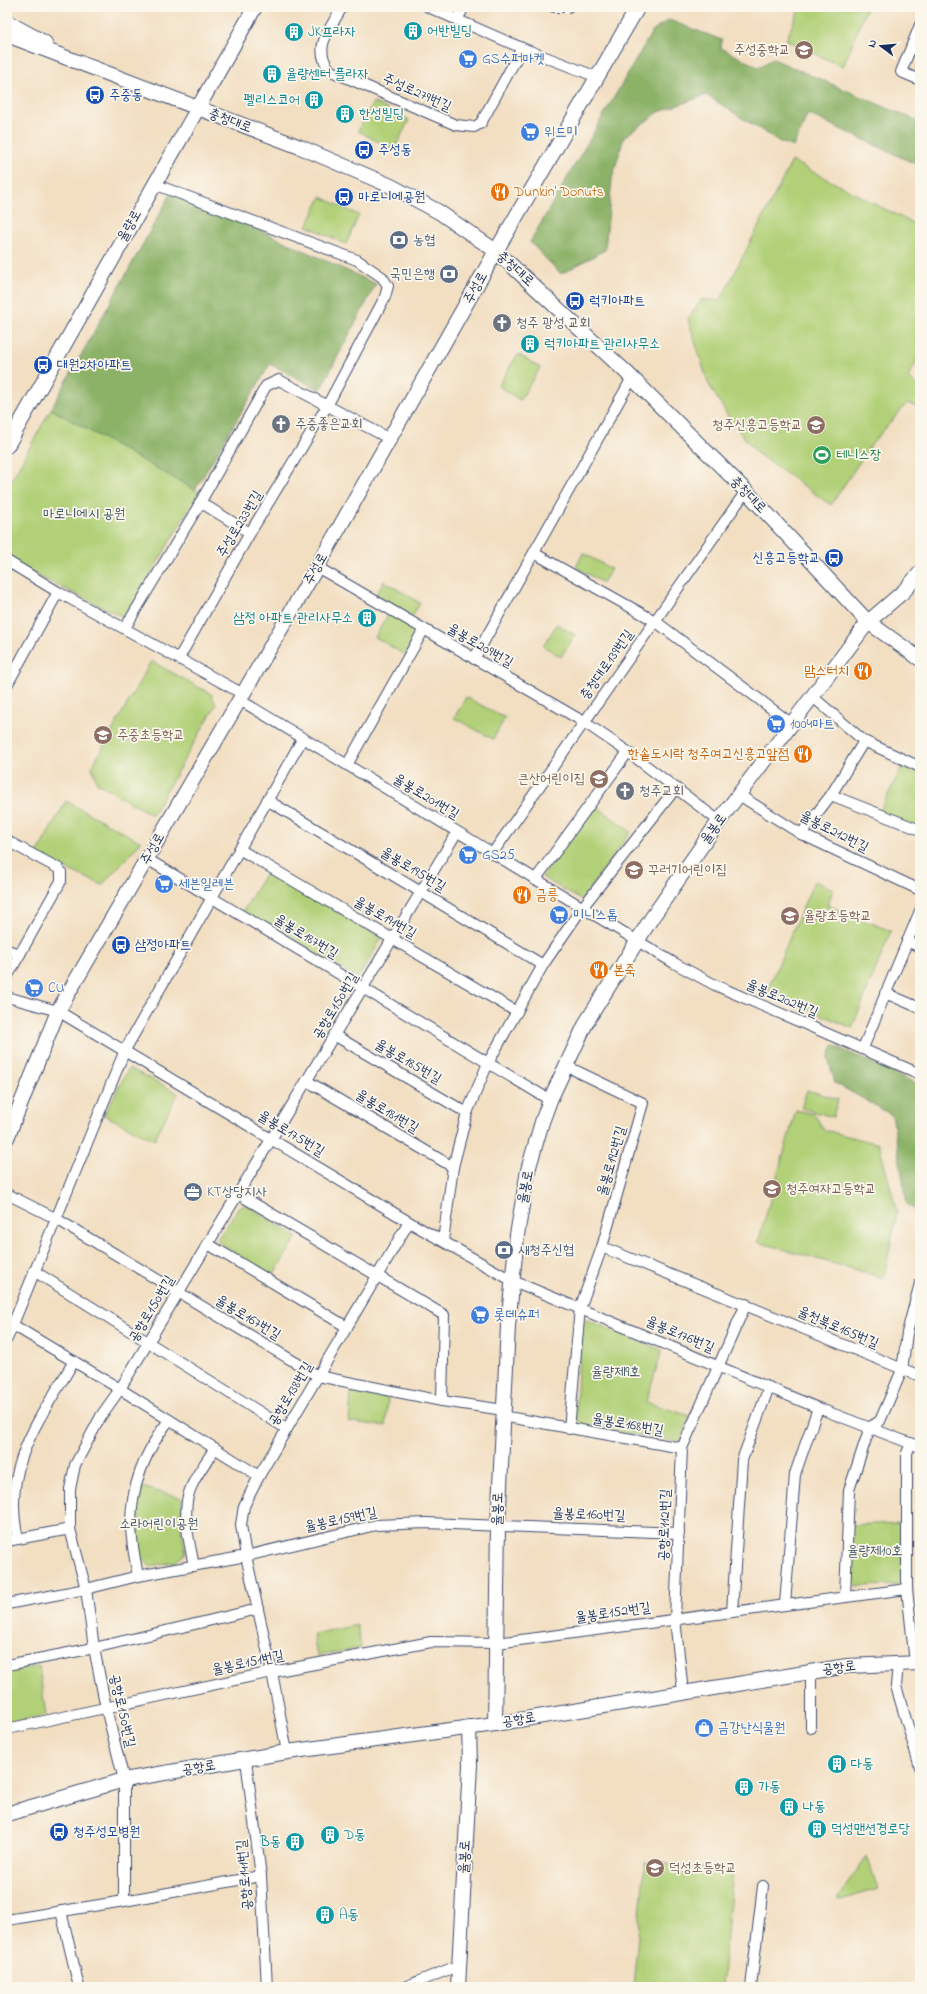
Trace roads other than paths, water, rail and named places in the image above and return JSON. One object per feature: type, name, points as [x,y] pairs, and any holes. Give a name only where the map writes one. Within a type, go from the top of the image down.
[{"type":"street","name":"율량로","points":[[7,446],[255,7]]},
{"type":"street","name":"주성로279번길","points":[[342,7],[322,43],[321,54],[324,63],[331,71],[456,125],[470,127],[481,123],[522,48]]},
{"type":"street","points":[[428,7],[522,48],[597,77]]},
{"type":"street","points":[[457,20],[464,7]]},
{"type":"street","points":[[554,7],[568,7]]},
{"type":"street","name":"주성로","points":[[7,1138],[58,1011],[242,697],[496,251],[638,7]]},
{"type":"street","points":[[7,22],[19,27],[80,64]]},
{"type":"street","points":[[920,24],[901,72],[920,80]]},
{"type":"street","name":"충청대로","points":[[7,35],[300,148],[391,186],[439,212],[496,251],[632,378],[746,491],[868,622],[920,659]]},
{"type":"street","points":[[7,44],[80,64]]},
{"type":"street","name":"주성로233번길","points":[[154,184],[357,260],[382,277],[388,286],[385,297],[327,406],[250,533],[179,658]]},
{"type":"street","points":[[474,659],[632,378]]},
{"type":"street","points":[[125,628],[200,502],[266,386],[279,380],[390,439]]},
{"type":"street","name":"충청대로139번길","points":[[492,854],[746,491]]},
{"type":"street","points":[[200,502],[250,533]]},
{"type":"street","points":[[534,553],[655,621],[792,724]]},
{"type":"street","points":[[7,562],[58,592],[179,658],[242,697]]},
{"type":"street","name":"율봉로209번길","points":[[317,567],[584,722],[628,752],[719,821]]},
{"type":"street","name":"율봉로","points":[[495,1724],[498,1526],[511,1280],[528,1170],[550,1100],[587,1021],[680,876],[719,821],[868,622],[904,591],[920,573]]},
{"type":"street","points":[[7,685],[58,592]]},
{"type":"street","points":[[347,765],[424,629]]},
{"type":"street","name":"율봉로201번길","points":[[242,697],[302,738],[637,942]]},
{"type":"street","points":[[813,697],[864,741],[920,767]]},
{"type":"street","points":[[7,1339],[55,1218],[125,1050],[302,738]]},
{"type":"street","points":[[801,834],[831,794],[864,741]]},
{"type":"street","points":[[535,880],[628,752]]},
{"type":"street","points":[[444,1241],[453,1168],[467,1113],[488,1063],[533,983],[582,908],[676,788]]},
{"type":"street","points":[[831,794],[920,830]]},
{"type":"street","name":"율봉로212번길","points":[[739,795],[801,834],[920,890]]},
{"type":"street","name":"율봉로195번길","points":[[268,800],[544,965]]},
{"type":"street","name":"공항로150번길","points":[[124,1780],[106,1708],[94,1648],[86,1589],[70,1529],[70,1489],[75,1465],[102,1416],[178,1294],[457,832]]},
{"type":"street","points":[[7,841],[52,864],[61,872],[61,881],[7,977]]},
{"type":"street","name":"율봉로191번길","points":[[239,849],[517,1012]]},
{"type":"street","name":"율봉로187번길","points":[[147,859],[550,1100]]},
{"type":"street","points":[[863,1048],[920,912]]},
{"type":"street","points":[[907,941],[920,947]]},
{"type":"street","name":"율봉로202번길","points":[[637,942],[715,985],[920,1074]]},
{"type":"street","points":[[7,950],[20,954]]},
{"type":"street","points":[[885,993],[920,1008]]},
{"type":"street","name":"율봉로175번길","points":[[7,998],[58,1011],[409,1222],[511,1280]]},
{"type":"street","name":"율봉로185번길","points":[[334,1036],[467,1113]]},
{"type":"street","name":"율봉로192번길","points":[[566,1066],[643,1103],[602,1247],[580,1308]]},
{"type":"street","name":"율봉로181번길","points":[[307,1081],[453,1168]]},
{"type":"street","name":"율봉로167번길","points":[[7,1194],[55,1218],[178,1294],[318,1376],[503,1413]]},
{"type":"street","points":[[238,1194],[444,1315],[442,1401]]},
{"type":"street","name":"공항로138번길","points":[[287,1752],[272,1672],[246,1556],[241,1525],[244,1506],[259,1476],[409,1222]]},
{"type":"street","points":[[208,1244],[347,1327]]},
{"type":"street","name":"율천북로165번길","points":[[602,1247],[746,1304],[902,1370],[920,1376]]},
{"type":"street","points":[[34,1271],[287,1429]]},
{"type":"street","name":"율봉로176번길","points":[[511,1280],[818,1408],[915,1445],[907,1453],[907,1589]]},
{"type":"street","points":[[845,1597],[849,1490],[870,1427],[880,1421],[902,1370],[907,1333],[920,1283]]},
{"type":"street","points":[[719,1366],[746,1304]]},
{"type":"street","points":[[569,1429],[580,1308]]},
{"type":"street","points":[[12,1325],[120,1389],[259,1476]]},
{"type":"street","points":[[18,1539],[13,1520],[13,1490],[18,1465],[28,1439],[74,1361]]},
{"type":"street","name":"공항로112번길","points":[[683,1692],[675,1619],[682,1448],[719,1366]]},
{"type":"street","points":[[732,1612],[742,1460],[770,1387]]},
{"type":"street","points":[[785,1605],[795,1474],[818,1408]]},
{"type":"street","name":"율봉로168번길","points":[[503,1413],[569,1429],[682,1448]]},
{"type":"street","points":[[138,1576],[131,1524],[134,1494],[145,1457],[169,1420]]},
{"type":"street","points":[[194,1566],[186,1521],[188,1499],[198,1474],[215,1448]]},
{"type":"street","name":"율봉로159번길","points":[[7,1604],[86,1589],[138,1576],[246,1556],[376,1525],[427,1523],[498,1526]]},
{"type":"street","name":"율봉로160번길","points":[[498,1526],[679,1533]]},
{"type":"street","points":[[7,1542],[70,1529]]},
{"type":"street","name":"율봉로152번길","points":[[497,1643],[907,1589]]},
{"type":"street","name":"공항로","points":[[7,1814],[124,1780],[287,1752],[495,1724],[847,1666],[917,1663],[907,1589]]},
{"type":"street","points":[[7,1665],[94,1648],[258,1609]]},
{"type":"street","name":"율봉로151번길","points":[[7,1729],[272,1672],[431,1642],[497,1643]]},
{"type":"street","points":[[898,1663],[896,1686],[920,1766]]},
{"type":"street","points":[[811,1672],[811,1728]]},
{"type":"street","name":"율봉로","points":[[458,1987],[470,1765],[469,1727]]},
{"type":"street","name":"공항로141번길","points":[[246,1760],[261,1876],[267,1987]]},
{"type":"street","points":[[124,1780],[124,1901]]},
{"type":"street","points":[[7,1920],[124,1901],[261,1876]]},
{"type":"street","points":[[751,1987],[763,1886]]},
{"type":"street","points":[[61,1911],[79,1987]]},
{"type":"street","points":[[404,1987],[460,1965]]},
{"type":"place","name":"어반빌딩","points":[[413,31]]},
{"type":"place","name":"JK프라자","points":[[294,32]]},
{"type":"place","name":"주성중학교","points":[[804,50]]},
{"type":"place","name":"GS수퍼마켓","points":[[468,59]]},
{"type":"place","name":"율량센터 플라자","points":[[272,74]]},
{"type":"place","name":"주중동","points":[[95,95]]},
{"type":"place","name":"펠리스코어","points":[[314,100]]},
{"type":"place","name":"한성빌딩","points":[[345,114]]},
{"type":"place","name":"위드미","points":[[530,132]]},
{"type":"place","name":"주성동","points":[[364,150]]},
{"type":"place","name":"Dunkin' Donuts","points":[[500,192]]},
{"type":"place","name":"마로니에공원","points":[[344,197]]},
{"type":"place","name":"농협","points":[[399,240]]},
{"type":"place","name":"국민은행","points":[[449,274]]},
{"type":"place","name":"럭키아파트","points":[[575,301]]},
{"type":"place","name":"청주 광성 교회","points":[[502,323]]},
{"type":"place","name":"럭키아파트 관리사무소","points":[[530,344]]},
{"type":"place","name":"대원2차아파트","points":[[43,365]]},
{"type":"place","name":"주중좋은교회","points":[[281,424]]},
{"type":"place","name":"청주신흥고등학교","points":[[816,425]]},
{"type":"place","name":"테니스장","points":[[822,455]]},
{"type":"place","name":"신흥고등학교","points":[[834,558]]},
{"type":"place","name":"삼정 아파트 관리사무소","points":[[367,618]]},
{"type":"place","name":"맘스터치","points":[[863,671]]},
{"type":"place","name":"1004마트","points":[[776,724]]},
{"type":"place","name":"주중초등학교","points":[[103,735]]},
{"type":"place","name":"한솥도시락 청주여고신흥고앞점","points":[[803,754]]},
{"type":"place","name":"큰산어린이집","points":[[599,779]]},
{"type":"place","name":"청주교회","points":[[625,791]]},
{"type":"place","name":"GS25","points":[[468,855]]},
{"type":"place","name":"꾸러기어린이집","points":[[634,870]]},
{"type":"place","name":"세븐일레븐","points":[[164,884]]},
{"type":"place","name":"금릉","points":[[522,895]]},
{"type":"place","name":"미니스톱","points":[[559,915]]},
{"type":"place","name":"율량초등학교","points":[[790,916]]},
{"type":"place","name":"삼정아파트","points":[[121,945]]},
{"type":"place","name":"본죽","points":[[599,970]]},
{"type":"place","name":"CU","points":[[34,988]]},
{"type":"place","name":"청주여자고등학교","points":[[772,1189]]},
{"type":"place","name":"KT상당지사","points":[[193,1192]]},
{"type":"place","name":"새청주신협","points":[[504,1250]]},
{"type":"place","name":"롯데슈퍼","points":[[480,1315]]},
{"type":"place","name":"금강난식물원","points":[[704,1728]]},
{"type":"place","name":"다동","points":[[837,1764]]},
{"type":"place","name":"가동","points":[[744,1787]]},
{"type":"place","name":"나동","points":[[789,1807]]},
{"type":"place","name":"덕성맨션경로당","points":[[817,1829]]},
{"type":"place","name":"청주성모병원","points":[[59,1832]]},
{"type":"place","name":"D동","points":[[330,1835]]},
{"type":"place","name":"B동","points":[[295,1842]]},
{"type":"place","name":"덕성초등학교","points":[[655,1868]]},
{"type":"place","name":"A동","points":[[325,1915]]},
{"type":"park label","name":"마로니에시 공원","points":[[84,514]]},
{"type":"park label","name":"율량제9호","points":[[616,1372]]},
{"type":"park label","name":"소라어린이공원","points":[[159,1524]]},
{"type":"park label","name":"율량제10호","points":[[875,1551]]}]
